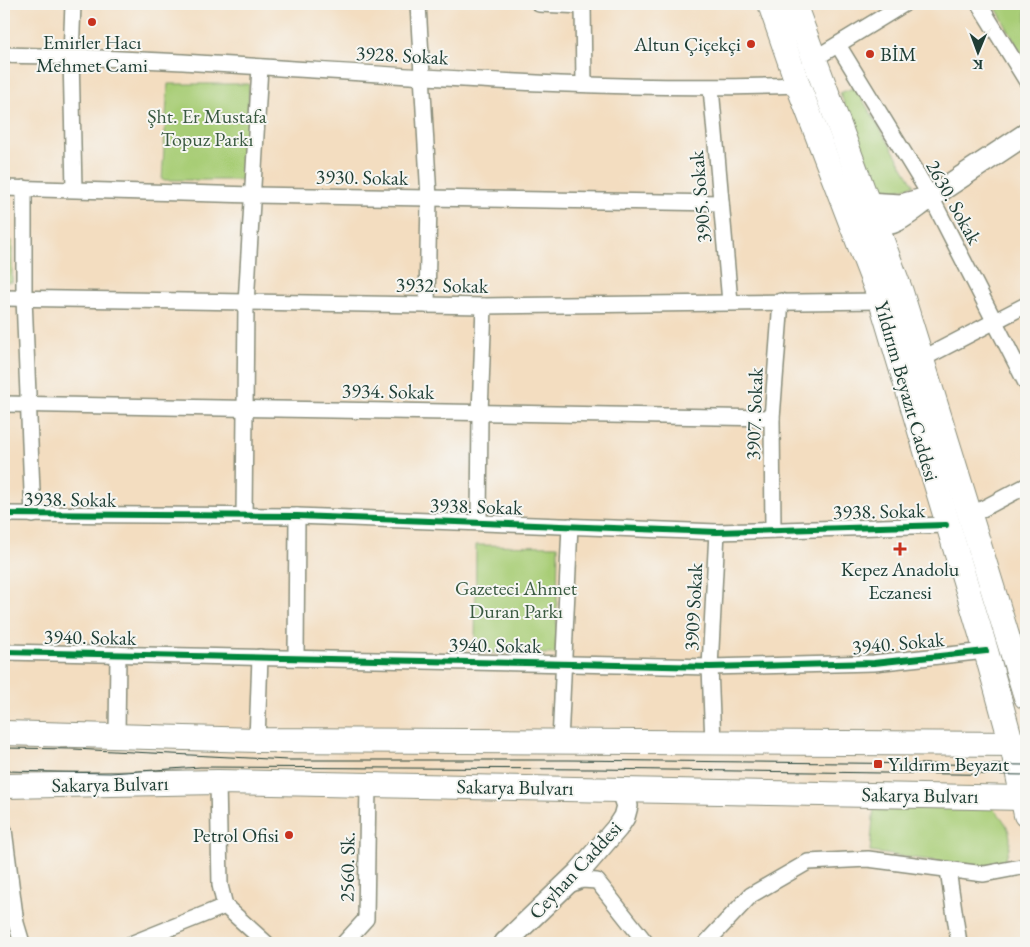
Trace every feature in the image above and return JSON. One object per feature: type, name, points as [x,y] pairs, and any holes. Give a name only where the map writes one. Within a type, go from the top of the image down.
[{"type":"main road","name":"Yıldırım Beyazıt Caddesi","points":[[770,4],[798,85],[858,210],[875,226],[901,292],[1026,697]]},
{"type":"main road","name":"Yıldırım Beyazıt Caddesi","points":[[794,4],[814,59],[858,210],[881,301],[946,526],[986,652],[1019,744],[1025,804]]},
{"type":"main road","points":[[4,733],[257,740],[1019,744]]},
{"type":"main road","name":"Sakarya Bulvarı","points":[[4,786],[218,782],[368,784],[621,789],[1025,804]]},
{"type":"street","points":[[73,4],[71,56],[74,189]]},
{"type":"street","points":[[418,4],[429,198],[427,305]]},
{"type":"street","points":[[539,4],[583,5],[584,84]]},
{"type":"street","points":[[814,59],[904,4]]},
{"type":"street","points":[[979,4],[1026,80]]},
{"type":"street","name":"2630. Sokak","points":[[838,45],[931,197],[1026,382]]},
{"type":"street","name":"3928. Sokak","points":[[4,55],[71,56],[422,77],[584,84],[711,88],[798,85]]},
{"type":"street","points":[[244,517],[246,304],[260,67]]},
{"type":"street","name":"3905. Sokak","points":[[711,88],[730,302]]},
{"type":"street","points":[[875,226],[891,225],[1026,134]]},
{"type":"street","name":"3930. Sokak","points":[[4,188],[253,195],[720,203]]},
{"type":"street","points":[[24,188],[24,298],[33,515]]},
{"type":"street","points":[[858,210],[901,205],[931,197]]},
{"type":"street","name":"3932. Sokak","points":[[4,298],[246,304],[484,306],[881,301]]},
{"type":"street","name":"3907. Sokak","points":[[773,530],[772,418],[781,301]]},
{"type":"street","points":[[922,359],[1026,305]]},
{"type":"street","points":[[479,522],[480,413],[484,306]]},
{"type":"street","name":"3934. Sokak","points":[[4,404],[772,418]]},
{"type":"street","points":[[969,516],[1026,486]]},
{"type":"street","name":"3938. Sokak","points":[[4,514],[297,516],[718,532],[946,526]]},
{"type":"street","points":[[296,657],[297,516]]},
{"type":"street","points":[[560,742],[570,526]]},
{"type":"street","name":"3909 Sokak","points":[[713,743],[710,667],[718,532]]},
{"type":"street","name":"3940. Sokak","points":[[4,652],[565,662],[710,667],[874,663],[986,652]]},
{"type":"street","points":[[117,735],[118,654]]},
{"type":"street","points":[[257,740],[260,657]]},
{"type":"street","points":[[218,782],[220,885],[224,906],[266,943]]},
{"type":"street","name":"2560. Sk.","points":[[344,943],[366,919],[368,784]]},
{"type":"street","name":"Ceyhan Caddesi","points":[[505,943],[564,887],[612,835],[624,817],[627,806],[621,789]]},
{"type":"street","points":[[4,830],[16,923],[22,943]]},
{"type":"street","points":[[706,943],[751,895],[808,862],[868,859],[984,874],[1026,866]]},
{"type":"street","points":[[948,870],[959,943]]},
{"type":"street","points":[[564,887],[582,880],[598,881],[646,943]]},
{"type":"street","points":[[133,943],[224,906]]},
{"type":"green space","points":[[994,4],[1026,4],[1026,63]]},
{"type":"green space","name":"Şht. Er Mustafa Topuz Parkı","points":[[168,84],[249,84],[248,166],[243,180],[162,180]]},
{"type":"green space","points":[[855,87],[914,185],[881,195],[840,93]]},
{"type":"green space","points":[[4,241],[12,241],[12,282],[4,282]]},
{"type":"green space","name":"Gazeteci Ahmet Duran Parkı","points":[[476,545],[558,546],[556,654],[475,653]]},
{"type":"green space","points":[[874,807],[992,807],[1003,819],[1009,832],[1010,845],[1008,853],[1004,861],[980,867],[870,852]]},
{"type":"tram line","points":[[4,748],[74,749],[288,760],[568,760],[1026,765]]},
{"type":"tram line","points":[[4,771],[110,773],[200,767],[596,769],[1026,775]]},
{"type":"cycle path","points":[[4,514],[297,516],[717,532],[946,525]]},
{"type":"cycle path","points":[[4,652],[710,667],[874,663],[986,651]]},
{"type":"place","name":"Emirler Hacı Mehmet Cami","points":[[92,22]]},
{"type":"place","name":"Altun Çiçekçi","points":[[751,44]]},
{"type":"place","name":"BİM","points":[[870,54]]},
{"type":"place","name":"Kepez Anadolu Eczanesi","points":[[900,549]]},
{"type":"place","name":"Yıldırım Beyazıt","points":[[878,764]]},
{"type":"place","name":"Petrol Ofisi","points":[[289,835]]}]
